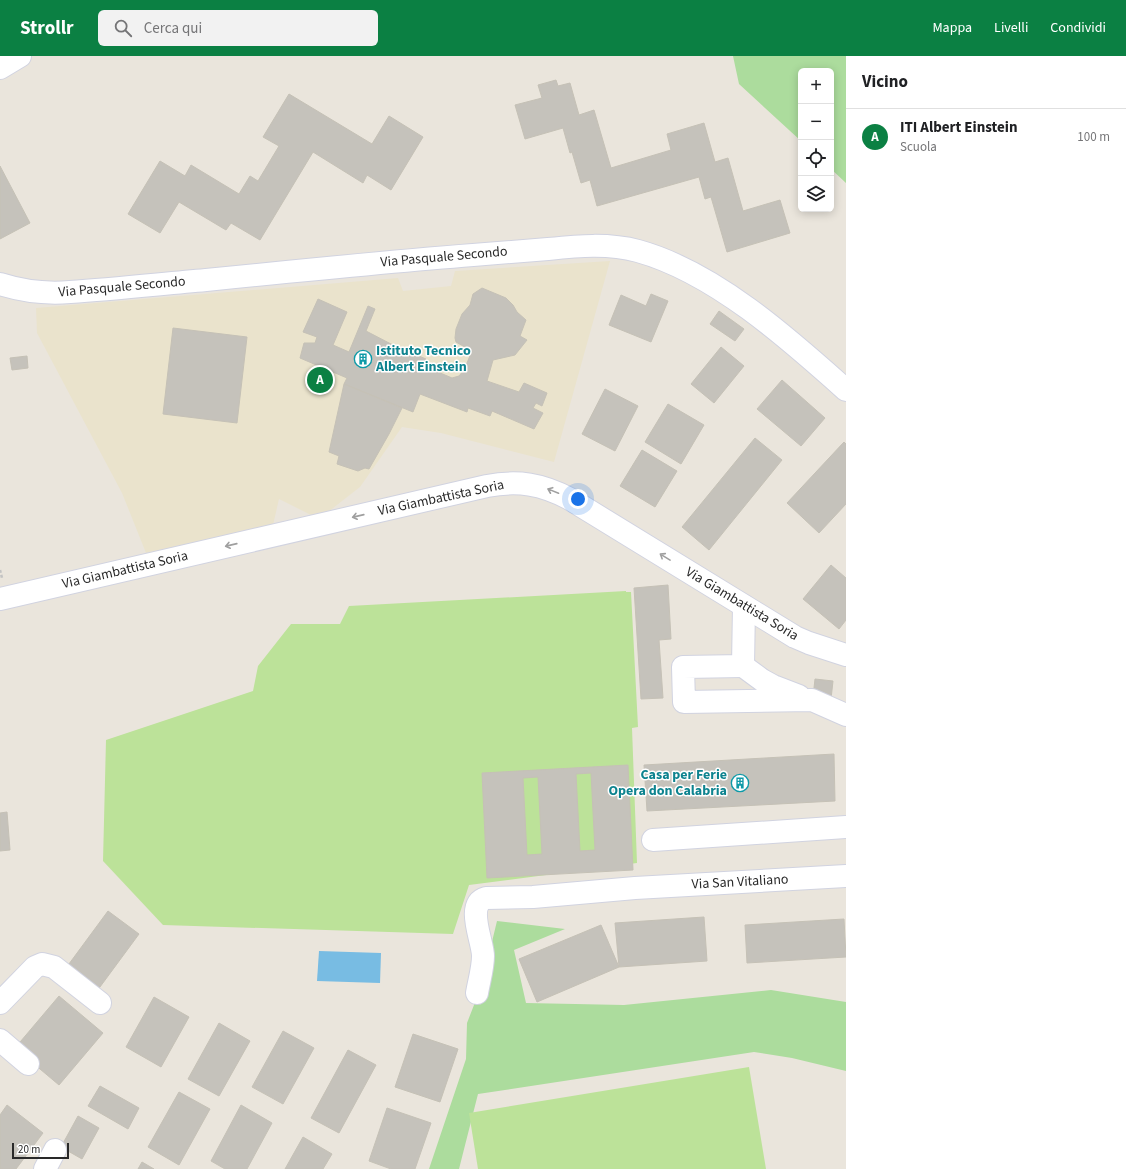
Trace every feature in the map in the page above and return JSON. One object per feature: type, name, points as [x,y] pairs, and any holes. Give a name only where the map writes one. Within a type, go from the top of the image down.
[{"type":"street","points":[[0,68],[20,56]]},
{"type":"street","name":"Via Pasquale Secondo","points":[[0,284],[37,292],[70,292],[406,260],[584,246],[614,247],[638,251],[656,258],[682,269],[714,287],[743,305],[773,328],[811,358],[846,390]]},
{"type":"street","name":"Via Giambattista Soria","points":[[0,599],[486,486],[527,483],[544,488],[570,499],[783,630],[809,643],[846,655]]},
{"type":"street","points":[[743,666],[744,606]]},
{"type":"street","points":[[812,700],[684,702],[683,667],[743,666],[773,686],[812,700],[846,715]]},
{"type":"street","points":[[653,840],[846,827]]},
{"type":"street","name":"Via San Vitaliano","points":[[477,993],[483,963],[483,953],[475,918],[478,904],[486,898],[533,897],[634,888],[846,876]]},
{"type":"street","points":[[0,1003],[35,967],[42,964],[54,967],[100,1003]]},
{"type":"street","points":[[0,1040],[28,1064]]},
{"type":"street","points":[[44,1169],[55,1150]]},
{"type":"shaded area","points":[[610,261],[554,462],[441,433],[402,427],[360,487],[319,519],[279,499],[273,525],[146,553],[122,493],[37,333],[36,308],[398,278],[403,291],[451,286],[455,271]]},
{"type":"green space","points":[[733,56],[846,56],[846,183],[834,172],[834,68],[798,68],[798,138],[739,84]]},
{"type":"green space","points":[[626,591],[631,592],[638,727],[632,728],[637,863],[469,885],[453,934],[163,925],[103,861],[106,740],[253,691],[258,666],[291,624],[340,624],[349,606]]},
{"type":"green space","points":[[497,921],[565,929],[514,950],[526,1003],[624,1005],[771,990],[846,1002],[846,1071],[792,1058],[754,1052],[478,1094],[459,1169],[429,1169],[466,1059],[467,1023],[481,987]]},
{"type":"green space","points":[[749,1067],[766,1169],[478,1169],[469,1113]]},
{"type":"water","points":[[319,951],[381,953],[380,983],[317,981]]},
{"type":"building","points":[[556,80],[558,86],[570,83],[579,115],[594,110],[611,168],[671,150],[667,134],[704,123],[715,162],[728,158],[743,211],[780,200],[790,233],[727,252],[711,197],[705,199],[699,177],[597,206],[590,180],[581,183],[563,128],[525,139],[515,105],[542,98],[538,85]]},
{"type":"building","points":[[289,94],[372,144],[389,116],[423,137],[391,190],[367,175],[363,183],[313,152],[260,240],[231,223],[226,230],[179,202],[160,233],[128,214],[160,161],[185,176],[191,165],[239,194],[250,176],[258,181],[279,146],[263,137]]},
{"type":"building","points":[[0,166],[30,223],[0,239]]},
{"type":"building","name":"Istituto Tecnico Albert Einstein","points":[[482,288],[506,298],[517,312],[526,320],[520,336],[527,340],[515,355],[493,360],[487,381],[519,392],[524,383],[547,393],[542,406],[536,403],[533,408],[543,413],[534,429],[492,411],[490,416],[468,408],[467,412],[420,394],[413,412],[344,384],[347,378],[300,358],[304,343],[315,343],[317,337],[303,332],[318,299],[347,312],[333,345],[349,352],[368,306],[375,309],[366,331],[391,344],[426,359],[424,366],[452,378],[459,376],[464,370],[472,351],[456,342],[456,329],[462,314],[470,305],[473,294]]},
{"type":"building","points":[[651,294],[668,301],[651,342],[609,325],[621,295],[646,306]]},
{"type":"building","points":[[719,311],[744,329],[735,341],[710,324]]},
{"type":"building","points":[[173,328],[247,337],[237,423],[163,414]]},
{"type":"building","points":[[721,347],[744,366],[714,403],[691,384]]},
{"type":"building","points":[[27,356],[28,368],[12,370],[10,358]]},
{"type":"building","points":[[782,380],[825,418],[801,446],[757,409]]},
{"type":"building","points":[[344,384],[402,408],[369,469],[365,468],[358,471],[337,464],[339,456],[329,452]]},
{"type":"building","points":[[605,389],[638,406],[615,451],[582,434]]},
{"type":"building","points":[[668,404],[704,425],[681,464],[645,442]]},
{"type":"building","points":[[755,438],[782,460],[709,550],[682,527]]},
{"type":"building","points":[[844,442],[846,444],[846,504],[819,533],[787,503]]},
{"type":"building","points":[[642,450],[677,471],[655,507],[620,486]]},
{"type":"building","points":[[831,565],[846,578],[846,620],[839,629],[803,599]]},
{"type":"building","points":[[668,585],[671,639],[659,640],[663,698],[641,699],[634,588]]},
{"type":"building","points":[[815,679],[833,681],[831,699],[813,697]]},
{"type":"building","name":"Casa per Ferie Opera don Calabria","points":[[834,754],[835,801],[647,811],[644,765]]},
{"type":"building","points":[[628,765],[633,870],[487,878],[482,773]],"holes":[[[591,773],[595,850],[580,851],[576,774]],[[538,777],[542,854],[527,855],[523,778]]]},
{"type":"building","points":[[7,812],[10,850],[0,851],[0,813]]},
{"type":"building","points":[[108,911],[139,934],[97,991],[66,968]]},
{"type":"building","points":[[704,917],[707,961],[619,967],[615,923]]},
{"type":"building","points":[[844,919],[846,957],[747,963],[745,925]]},
{"type":"building","points":[[601,925],[619,967],[537,1002],[519,959]]},
{"type":"building","points":[[59,996],[103,1033],[59,1085],[15,1048]]},
{"type":"building","points":[[154,997],[189,1017],[161,1067],[126,1047]]},
{"type":"building","points":[[219,1023],[250,1041],[219,1096],[188,1079]]},
{"type":"building","points":[[283,1031],[314,1048],[283,1104],[252,1087]]},
{"type":"building","points":[[413,1034],[458,1049],[440,1102],[395,1087]]},
{"type":"building","points":[[348,1050],[376,1065],[339,1133],[311,1118]]},
{"type":"building","points":[[100,1086],[139,1108],[128,1129],[88,1106]]},
{"type":"building","points":[[179,1092],[210,1109],[179,1165],[148,1147]]},
{"type":"building","points":[[7,1105],[43,1133],[16,1169],[0,1169],[0,1115]]},
{"type":"building","points":[[241,1105],[272,1123],[247,1169],[225,1169],[211,1161]]},
{"type":"building","points":[[387,1108],[431,1123],[415,1169],[391,1169],[369,1161]]},
{"type":"building","points":[[78,1116],[99,1128],[82,1159],[61,1147]]},
{"type":"building","points":[[303,1137],[332,1154],[323,1169],[285,1169]]},
{"type":"building","points":[[142,1162],[154,1169],[138,1169]]},
{"type":"place","name":"Istituto Tecnico Albert Einstein","points":[[363,359]]},
{"type":"place","name":"ITI Albert Einstein","points":[[320,380]]},
{"type":"place","name":"Casa per Ferie Opera don Calabria","points":[[740,783]]}]
